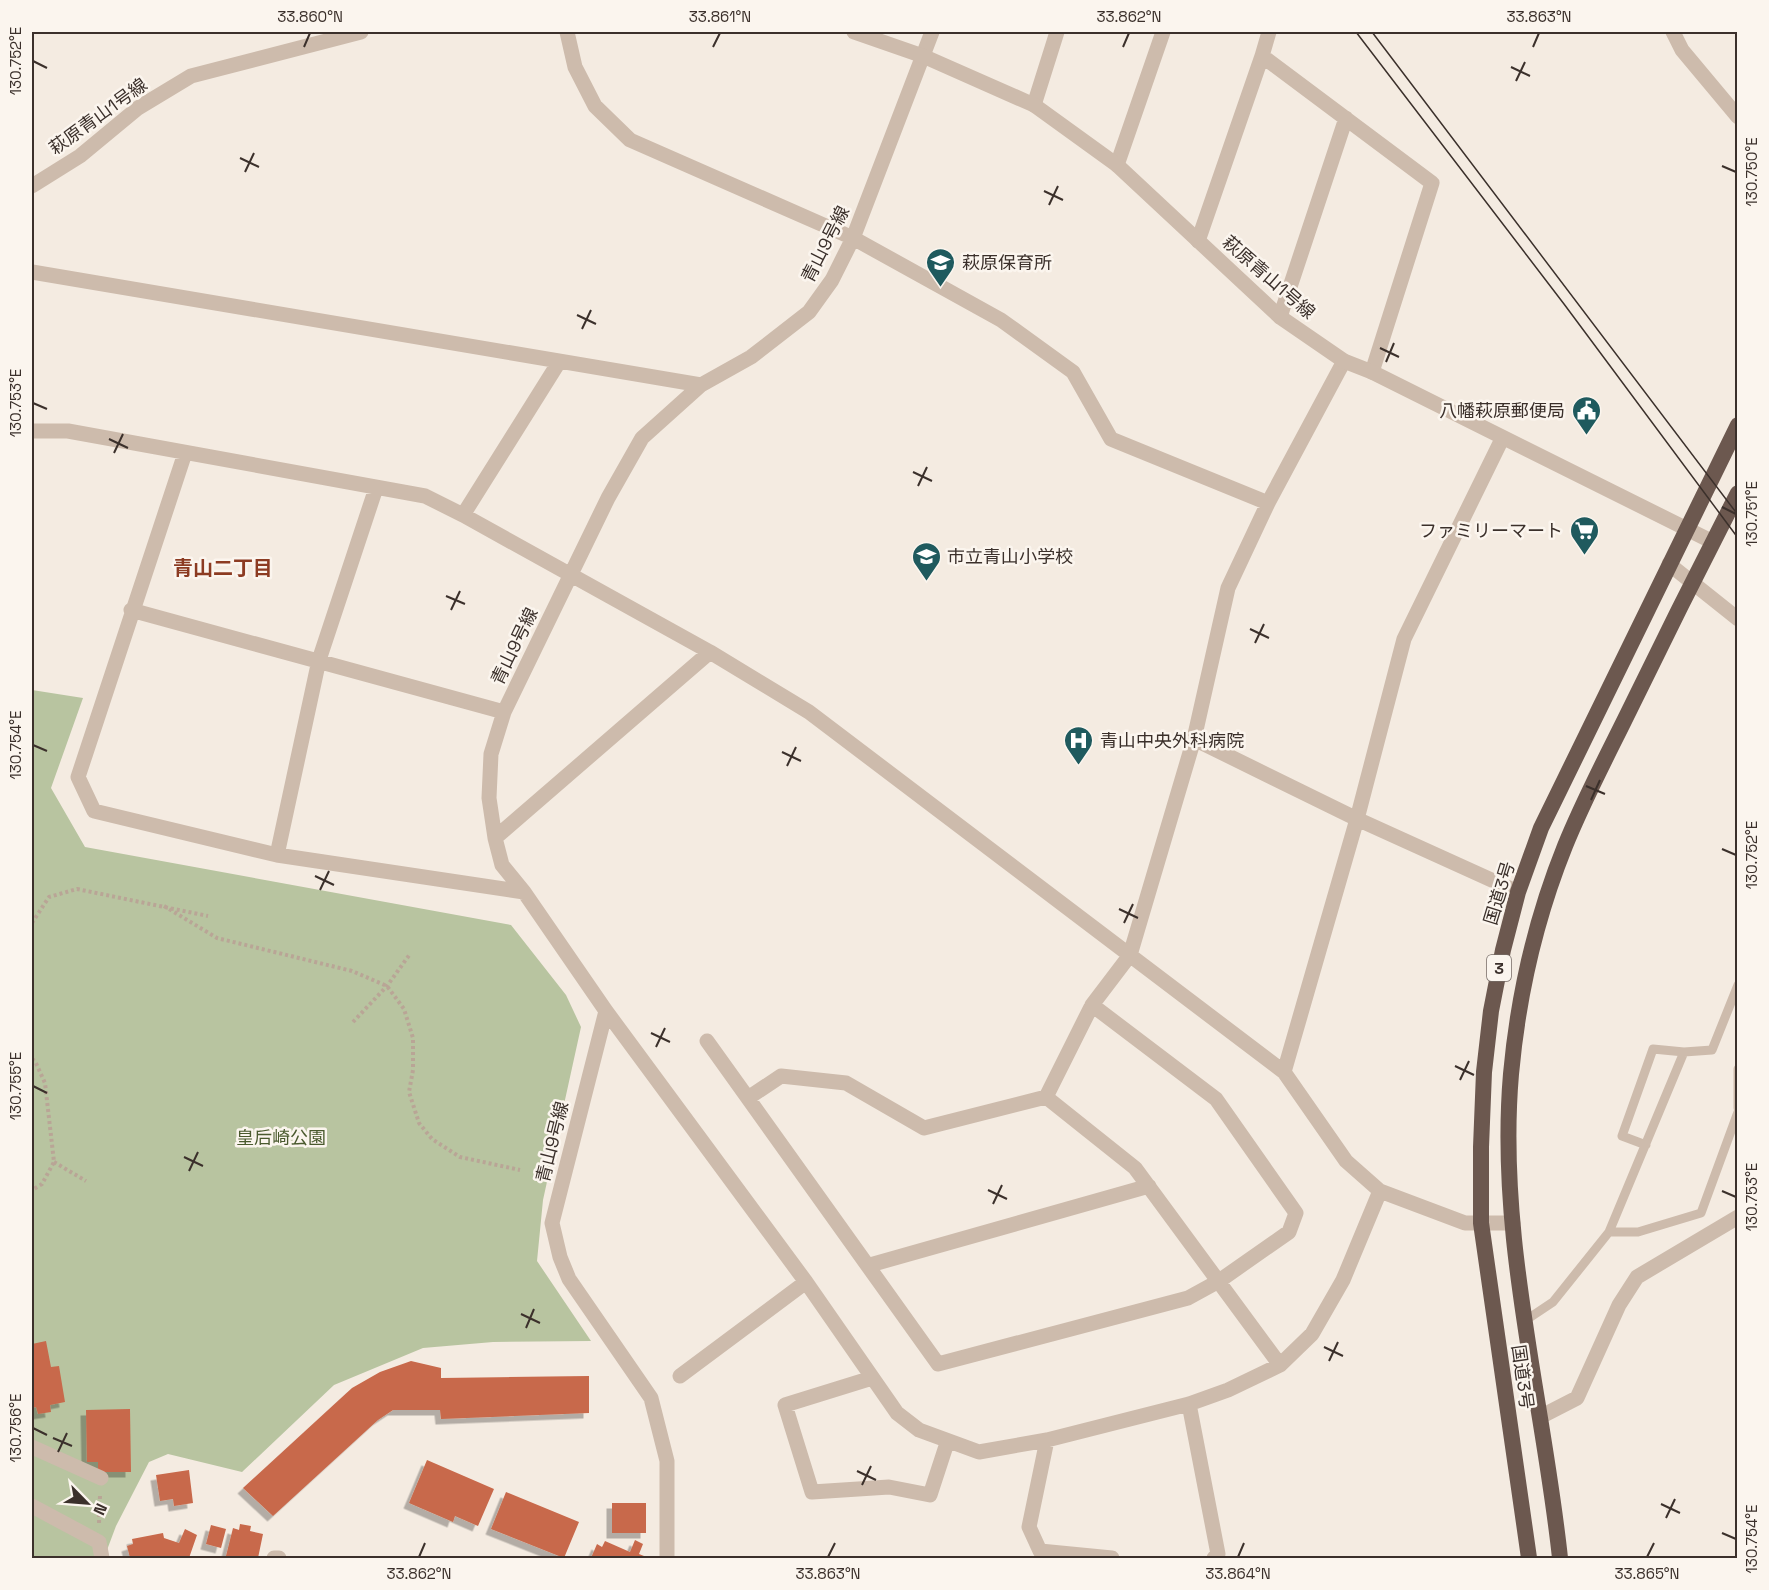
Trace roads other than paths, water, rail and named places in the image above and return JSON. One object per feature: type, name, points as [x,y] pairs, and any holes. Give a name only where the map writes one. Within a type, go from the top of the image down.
[{"type":"highway","name":"国道3号","points":[[1529,1558],[1481,1223],[1485,1062],[1503,950],[1518,892],[1541,828],[1737,425]]},
{"type":"highway","name":"国道3号","points":[[1560,1558],[1549,1463],[1523,1322],[1514,1223],[1510,1149],[1511,1076],[1521,1000],[1538,927],[1565,847],[1692,581],[1737,493]]},
{"type":"street","name":"萩原青山1号線","points":[[32,186],[80,156],[138,108],[191,76],[361,32]]},
{"type":"street","points":[[567,32],[575,67],[595,106],[630,140],[853,238],[1001,320],[1073,372],[1111,439],[1268,503]]},
{"type":"street","name":"萩原青山1号線","points":[[854,32],[923,56],[1034,105],[1117,165],[1280,317],[1344,361],[1372,372],[1502,439],[1713,542]]},
{"type":"street","name":"青山9号線","points":[[667,1558],[667,1461],[651,1398],[604,1325],[569,1279],[560,1257],[552,1223],[606,1011],[524,892],[502,865],[489,798],[491,754],[504,712],[608,498],[642,438],[701,385],[751,357],[809,312],[832,280],[853,238],[932,32]]},
{"type":"street","points":[[1034,105],[1057,32]]},
{"type":"street","points":[[1117,165],[1163,32]]},
{"type":"street","points":[[1198,241],[1269,32]]},
{"type":"street","points":[[1673,32],[1682,50],[1737,117]]},
{"type":"street","points":[[1262,56],[1432,183],[1372,372]]},
{"type":"street","points":[[1280,317],[1346,118]]},
{"type":"street","points":[[32,272],[701,385]]},
{"type":"street","points":[[748,1098],[781,1076],[846,1083],[924,1128],[1046,1097],[1092,1005],[1130,955],[1194,739],[1228,588],[1268,503],[1344,361]]},
{"type":"street","points":[[463,515],[559,362]]},
{"type":"street","points":[[32,431],[68,431],[426,496],[463,515],[710,652],[809,712],[1284,1072],[1346,1161],[1380,1191],[1465,1223],[1514,1223]]},
{"type":"street","points":[[1284,1072],[1357,819],[1404,639],[1502,439]]},
{"type":"street","points":[[185,453],[131,610],[78,777],[94,811],[277,855],[524,892]]},
{"type":"street","points":[[277,855],[319,660],[376,488]]},
{"type":"street","points":[[1669,564],[1737,620]]},
{"type":"street","points":[[131,610],[504,712]]},
{"type":"street","points":[[495,838],[710,652]]},
{"type":"street","points":[[1194,739],[1357,819],[1518,892]]},
{"type":"street","points":[[707,1041],[870,1265],[938,1364],[1188,1298],[1219,1281],[1289,1232],[1296,1213],[1216,1099],[1092,1005]]},
{"type":"street","points":[[606,1011],[806,1282],[897,1413],[919,1430],[947,1443],[979,1452],[1047,1440],[1189,1404],[1228,1390],[1280,1365],[1312,1334],[1343,1280],[1380,1191]]},
{"type":"street","points":[[1046,1097],[1135,1168],[1280,1365]]},
{"type":"street","points":[[870,1265],[1149,1186]]},
{"type":"street","points":[[1540,1418],[1577,1398],[1619,1305],[1637,1277],[1737,1217]]},
{"type":"street","points":[[680,1376],[806,1282]]},
{"type":"street","points":[[872,1378],[785,1405],[812,1492],[889,1487],[930,1495],[947,1443]]},
{"type":"street","points":[[1189,1404],[1218,1554],[1214,1558]]},
{"type":"street","points":[[1047,1440],[1029,1527],[1040,1551],[1112,1558]]},
{"type":"street","points":[[32,1447],[101,1478]]},
{"type":"street","points":[[32,1506],[99,1542],[102,1558]]},
{"type":"street","points":[[274,1558],[279,1558]]},
{"type":"lane","points":[[1646,1145],[1622,1136],[1653,1049],[1684,1052],[1712,1050],[1737,985]]},
{"type":"lane","points":[[1523,1322],[1553,1302],[1610,1232],[1684,1052]]},
{"type":"lane","points":[[1610,1232],[1638,1232],[1701,1213],[1737,1110],[1737,1069]]},
{"type":"tram line","points":[[1356,32],[1564,304],[1738,538]]},
{"type":"tram line","points":[[1372,32],[1738,515]]},
{"type":"place","name":"萩原保育所","points":[[941,288]]},
{"type":"place","name":"八幡萩原郵便局","points":[[1586,436]]},
{"type":"place","name":"ファミリーマート","points":[[1584,556]]},
{"type":"place","name":"市立青山小学校","points":[[926,582]]},
{"type":"place","name":"青山中央外科病院","points":[[1079,766]]},
{"type":"district","name":"青山二丁目","points":[[223,568]]},
{"type":"park label","name":"皇后崎公園","points":[[281,1137]]}]
